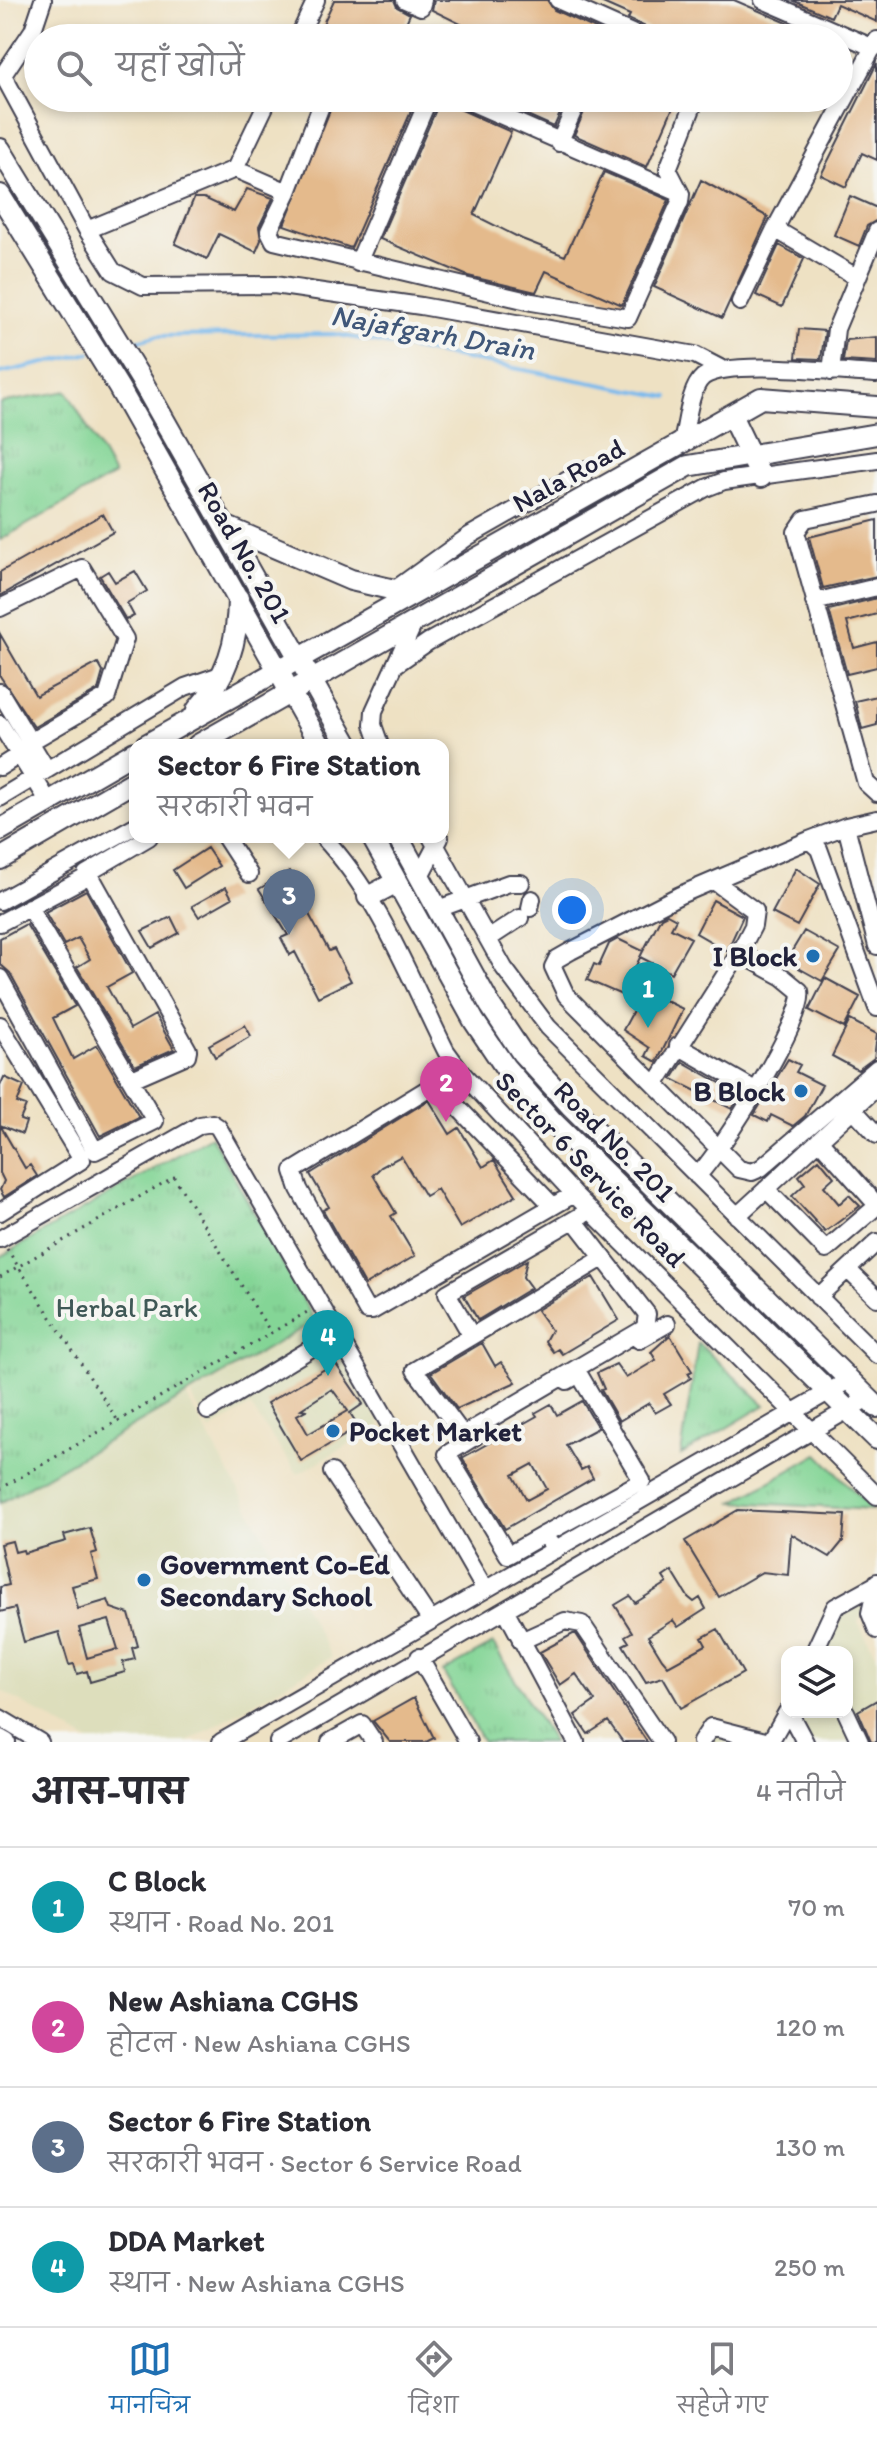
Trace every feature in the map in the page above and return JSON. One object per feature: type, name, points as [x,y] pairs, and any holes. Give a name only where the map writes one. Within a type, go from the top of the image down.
[{"type":"main road","points":[[0,149],[142,381],[345,739]]},
{"type":"main road","name":"Road No. 201","points":[[0,195],[119,388],[316,739]]},
{"type":"main road","name":"Nala Road","points":[[156,739],[279,671],[403,592],[761,398],[877,407]]},
{"type":"main road","points":[[731,415],[761,477]]},
{"type":"main road","name":"Nala Road","points":[[208,739],[688,466],[877,434]]},
{"type":"main road","points":[[227,527],[351,580],[403,592]]},
{"type":"main road","points":[[186,722],[218,687],[238,629],[238,597]]},
{"type":"main road","points":[[0,830],[129,755]]},
{"type":"main road","points":[[0,859],[129,784]]},
{"type":"main road","name":"Road No. 201","points":[[375,843],[474,1021],[505,1067],[553,1122],[877,1439]]},
{"type":"main road","name":"Road No. 201","points":[[401,843],[473,973],[522,1053],[570,1105],[872,1403]]},
{"type":"main road","points":[[368,897],[395,883]]},
{"type":"street","points":[[305,24],[316,0]]},
{"type":"street","points":[[405,0],[421,7],[423,0]]},
{"type":"street","points":[[558,0],[597,24]]},
{"type":"street","points":[[763,0],[783,4],[829,24]]},
{"type":"street","points":[[34,24],[38,4]]},
{"type":"street","points":[[853,34],[875,44],[853,85]]},
{"type":"street","points":[[1,77],[24,43]]},
{"type":"street","points":[[0,57],[4,64],[1,77],[87,230],[113,271],[143,286],[248,283],[406,304],[695,355],[722,369]]},
{"type":"street","points":[[87,230],[235,169],[262,112]]},
{"type":"street","points":[[319,112],[269,238],[358,263],[532,302],[628,318],[680,202],[668,169],[690,112]]},
{"type":"street","points":[[358,263],[423,112]]},
{"type":"street","points":[[491,112],[679,193]]},
{"type":"street","points":[[559,143],[573,112]]},
{"type":"street","points":[[740,302],[775,229],[838,112]]},
{"type":"street","points":[[235,169],[288,192]]},
{"type":"street","points":[[775,229],[865,269]]},
{"type":"street","points":[[831,372],[836,329],[865,269],[877,231]]},
{"type":"street","points":[[682,442],[698,384],[703,377],[722,369],[877,374]]},
{"type":"street","points":[[395,665],[428,642],[706,488],[724,481],[877,460]]},
{"type":"street","points":[[403,592],[469,536],[587,469]]},
{"type":"street","points":[[877,504],[805,519],[799,524],[797,539],[866,783],[877,793]]},
{"type":"street","points":[[0,608],[82,568],[125,639],[107,697],[0,767]]},
{"type":"street","points":[[814,602],[877,587]]},
{"type":"street","points":[[378,739],[373,725],[374,711],[415,621]]},
{"type":"street","points":[[0,798],[185,687],[223,674]]},
{"type":"street","points":[[0,692],[24,749],[40,774],[49,802]]},
{"type":"street","points":[[0,724],[24,749]]},
{"type":"street","points":[[877,819],[846,826],[809,840],[714,881],[571,951],[557,959],[553,967],[566,995],[739,1169],[752,1172],[761,1168],[877,1068]]},
{"type":"street","points":[[846,826],[877,946]]},
{"type":"street","points":[[0,901],[129,829]]},
{"type":"street","points":[[809,840],[819,849],[877,1008]]},
{"type":"street","points":[[0,923],[139,843]]},
{"type":"street","points":[[229,843],[249,874]]},
{"type":"street","name":"Sector 6 Service Road","points":[[328,843],[348,865],[368,897],[452,1061],[574,1194],[877,1496]]},
{"type":"street","points":[[420,876],[436,843]]},
{"type":"street","points":[[442,843],[466,900],[492,946],[548,1027],[877,1355]]},
{"type":"street","points":[[86,874],[91,877],[188,1050],[187,1055],[132,1079]]},
{"type":"street","points":[[656,1084],[753,926],[755,911],[714,881]]},
{"type":"street","points":[[438,909],[509,883],[521,883]]},
{"type":"street","points":[[0,978],[95,1151],[155,1121],[29,907]]},
{"type":"street","points":[[473,973],[492,946],[527,908]]},
{"type":"street","points":[[697,1176],[721,1149],[799,1011],[802,998],[793,983],[739,953]]},
{"type":"street","points":[[0,1025],[82,1160],[0,1212]]},
{"type":"street","points":[[678,1046],[755,1090]]},
{"type":"street","points":[[553,1206],[445,1094],[432,1086],[293,1171],[299,1189],[367,1311],[553,1206],[574,1194]]},
{"type":"street","points":[[737,1216],[877,1087]]},
{"type":"street","points":[[853,1109],[877,1135]]},
{"type":"street","points":[[0,1239],[200,1125],[212,1123],[218,1127],[318,1306],[485,1590]]},
{"type":"street","points":[[766,1189],[826,1250],[877,1205],[819,1140]]},
{"type":"street","points":[[471,1335],[447,1293],[472,1275],[591,1210]]},
{"type":"street","points":[[574,1220],[647,1314],[645,1328],[463,1435],[415,1370],[603,1258]]},
{"type":"street","points":[[818,1297],[877,1242]]},
{"type":"street","points":[[848,1270],[877,1298]]},
{"type":"street","points":[[579,1374],[642,1481],[508,1555],[447,1454],[579,1374],[667,1324]]},
{"type":"street","points":[[208,1411],[335,1334]]},
{"type":"street","points":[[221,1742],[849,1380]]},
{"type":"street","points":[[278,1742],[849,1409],[872,1403]]},
{"type":"street","points":[[332,1472],[431,1621]]},
{"type":"street","points":[[545,1534],[555,1550]]},
{"type":"street","points":[[876,1584],[870,1613],[877,1630]]},
{"type":"street","points":[[818,1646],[835,1607],[876,1584]]},
{"type":"street","points":[[506,1611],[576,1742]]},
{"type":"street","points":[[521,1641],[565,1621],[582,1624],[662,1742]]},
{"type":"street","points":[[419,1657],[468,1742]]},
{"type":"street","points":[[0,1718],[40,1742]]},
{"type":"street","points":[[707,1738],[769,1742],[784,1718]]},
{"type":"street","points":[[791,1718],[805,1742]]},
{"type":"street","points":[[849,1718],[860,1742]]},
{"type":"street","points":[[330,1742],[362,1724],[374,1742]]},
{"type":"street","points":[[0,1738],[7,1742]]},
{"type":"path","points":[[0,1277],[174,1177],[271,1333]]},
{"type":"path","points":[[0,1239],[118,1421]]},
{"type":"path","points":[[0,1489],[318,1306]]},
{"type":"shaded area","points":[[319,1320],[381,1425],[298,1474],[250,1406],[210,1431],[191,1395]]},
{"type":"shaded area","name":"Government Co-Ed Secondary School","points":[[186,1396],[332,1657],[187,1742],[90,1742],[0,1690],[0,1503]]},
{"type":"shaded area","points":[[874,1587],[858,1622],[877,1658],[877,1742],[713,1742],[709,1728],[771,1740],[784,1718],[853,1718],[853,1646],[818,1646],[836,1610]]},
{"type":"green space","points":[[67,391],[114,475],[0,540],[0,403]]},
{"type":"green space","name":"Herbal Park","points":[[211,1136],[315,1321],[0,1503],[0,1257]]},
{"type":"green space","points":[[698,1343],[765,1405],[681,1455]]},
{"type":"green space","points":[[818,1454],[873,1510],[734,1502]]},
{"type":"green space","points":[[493,1644],[553,1742],[483,1742],[443,1672]]},
{"type":"building","points":[[334,0],[394,0],[397,7],[410,14],[405,24],[323,24]]},
{"type":"building","points":[[434,0],[547,0],[554,10],[585,24],[460,24],[432,10]]},
{"type":"building","points":[[596,0],[734,0],[790,24],[639,24],[628,19],[630,15]]},
{"type":"building","points":[[792,0],[877,0],[877,22],[837,4],[831,17]]},
{"type":"building","points":[[877,63],[877,160],[862,153],[846,187],[821,175]]},
{"type":"building","points":[[329,112],[411,112],[351,248],[284,225]]},
{"type":"building","points":[[435,112],[466,112],[511,132],[474,215],[565,256],[604,172],[669,200],[622,305],[546,271],[536,292],[468,276],[380,239]]},
{"type":"building","points":[[520,112],[561,112],[554,127]]},
{"type":"building","points":[[584,112],[671,112],[647,167],[574,135]]},
{"type":"building","points":[[701,180],[768,217],[722,318],[654,287]]},
{"type":"building","points":[[247,189],[273,198],[259,227],[261,240],[256,252],[219,234],[207,259],[175,244],[194,198],[204,198],[234,212]]},
{"type":"building","points":[[850,196],[877,208],[877,220],[867,226],[859,246],[834,235]]},
{"type":"building","points":[[779,245],[804,259],[782,307],[756,295]]},
{"type":"building","points":[[799,329],[825,331],[821,359],[796,358]]},
{"type":"building","points":[[877,337],[877,363],[843,361],[846,340]]},
{"type":"building","points":[[103,514],[113,532],[0,596],[0,572]]},
{"type":"building","points":[[877,520],[877,576],[823,588],[809,537]]},
{"type":"building","points":[[108,571],[115,582],[135,571],[147,591],[127,603],[134,616],[126,620],[100,576]]},
{"type":"building","points":[[877,598],[877,614],[847,622],[854,648],[877,642],[877,667],[847,674],[829,610]]},
{"type":"building","points":[[0,634],[36,696],[98,663],[103,672],[98,690],[34,727],[0,676]]},
{"type":"building","points":[[877,696],[877,725],[862,729],[855,701]]},
{"type":"building","points":[[207,848],[219,866],[184,888],[173,870]]},
{"type":"building","points":[[796,868],[820,884],[797,926],[772,913]]},
{"type":"building","points":[[289,871],[308,902],[304,905],[329,951],[334,949],[351,981],[318,997],[295,952],[290,955],[281,938],[288,935],[259,889]]},
{"type":"building","points":[[226,887],[232,898],[199,917],[192,906]]},
{"type":"building","points":[[86,890],[132,973],[107,987],[130,1029],[155,1015],[174,1049],[135,1066],[77,967],[90,959],[78,938],[64,945],[45,912]]},
{"type":"building","points":[[713,900],[743,916],[727,951],[696,933]]},
{"type":"building","points":[[667,914],[676,919],[671,928],[691,938],[671,973],[640,957],[661,917]]},
{"type":"building","points":[[171,917],[179,933],[152,948],[142,931]]},
{"type":"building","points":[[26,924],[75,1006],[53,1018],[73,1059],[97,1045],[139,1117],[100,1136],[10,973],[0,964],[0,938]]},
{"type":"building","name":"I Block","points":[[804,931],[840,951],[822,981],[786,961]]},
{"type":"building","points":[[618,939],[643,951],[628,983],[683,1009],[657,1062],[646,1056],[650,1048],[623,1030],[638,1002],[587,980],[594,964],[599,966],[609,944]]},
{"type":"building","points":[[825,978],[860,997],[844,1028],[809,1010]]},
{"type":"building","points":[[850,1020],[877,1034],[874,1058],[858,1070],[832,1056]]},
{"type":"building","points":[[245,1025],[251,1036],[215,1057],[209,1045]]},
{"type":"building","name":"B Block","points":[[788,1059],[800,1065],[796,1072],[822,1085],[805,1116],[793,1126],[771,1115],[768,1122],[754,1115]]},
{"type":"building","points":[[683,1062],[741,1095],[732,1109],[672,1079]]},
{"type":"building","points":[[4,1077],[24,1086],[17,1103],[26,1106],[20,1120],[26,1122],[22,1134],[0,1125],[0,1086]]},
{"type":"building","points":[[429,1100],[450,1134],[459,1128],[483,1167],[494,1160],[516,1195],[460,1228],[437,1189],[425,1196],[401,1156],[381,1167],[373,1175],[396,1213],[391,1216],[415,1256],[365,1285],[323,1210],[329,1207],[310,1174]]},
{"type":"building","points":[[0,1125],[25,1168],[30,1165],[37,1176],[4,1197],[0,1190],[4,1181],[0,1173]]},
{"type":"building","points":[[819,1159],[834,1177],[824,1186],[839,1204],[849,1195],[860,1206],[825,1232],[792,1196],[805,1184],[799,1176]]},
{"type":"building","points":[[527,1260],[523,1277],[531,1288],[478,1320],[464,1296]]},
{"type":"building","points":[[593,1277],[619,1320],[562,1354],[558,1349],[553,1352],[545,1341],[551,1330],[537,1310]]},
{"type":"building","points":[[670,1335],[692,1371],[688,1373],[691,1378],[664,1394],[671,1404],[655,1413],[649,1403],[619,1421],[601,1390],[604,1389],[597,1373],[616,1364],[626,1378],[656,1360],[651,1352]]},
{"type":"building","points":[[482,1343],[495,1366],[501,1362],[516,1382],[457,1409],[431,1373]]},
{"type":"building","points":[[335,1363],[363,1404],[350,1413],[359,1427],[301,1461],[267,1403]],"holes":[[[332,1389],[348,1411],[308,1434],[297,1415],[306,1410],[301,1409]]]},
{"type":"building","points":[[582,1401],[598,1428],[566,1445],[581,1470],[587,1467],[593,1478],[505,1529],[462,1458],[537,1416],[535,1413],[551,1404],[557,1415]],"holes":[[[533,1464],[547,1489],[527,1500],[513,1475]]]},
{"type":"building","points":[[738,1510],[845,1515],[843,1541],[830,1557],[791,1534],[788,1575],[762,1572],[719,1597],[685,1541]]},
{"type":"building","points":[[90,1528],[97,1552],[91,1554],[98,1579],[72,1586],[78,1609],[108,1600],[111,1608],[129,1614],[138,1646],[132,1648],[135,1659],[123,1662],[125,1672],[90,1682],[87,1671],[77,1674],[74,1664],[69,1665],[59,1632],[24,1642],[15,1608],[0,1612],[0,1587],[9,1585],[0,1544],[12,1541],[15,1552],[23,1550],[24,1553],[66,1541],[64,1535]],"holes":[[[109,1620],[118,1649],[87,1658],[79,1628]]]},
{"type":"building","points":[[672,1571],[688,1597],[694,1602],[700,1598],[706,1609],[678,1627],[673,1620],[648,1636],[662,1659],[668,1666],[706,1645],[702,1638],[718,1629],[743,1673],[681,1708],[663,1677],[646,1682],[623,1645],[629,1642],[625,1636],[632,1632],[615,1605],[630,1596],[635,1603],[667,1583],[663,1577]]},
{"type":"building","points":[[576,1634],[647,1742],[623,1742],[608,1721],[588,1734],[575,1715],[595,1701],[576,1674],[560,1685],[540,1652]]},
{"type":"building","points":[[414,1698],[434,1738],[426,1742],[390,1742],[373,1721]]},
{"type":"building","points":[[877,1700],[877,1742],[871,1742],[858,1711]]},
{"type":"waterway","name":"Najafgarh Drain","points":[[126,344],[156,336],[334,334],[668,397]]},
{"type":"waterway","name":"Najafgarh Drain","points":[[0,373],[90,353]]},
{"type":"place","name":"Sector 6 Fire Station","points":[[289,935]]},
{"type":"place","name":"I Block","points":[[813,956]]},
{"type":"place","name":"C Block","points":[[648,1028]]},
{"type":"place","name":"B Block","points":[[801,1091]]},
{"type":"place","name":"New Ashiana CGHS","points":[[446,1122]]},
{"type":"place","name":"DDA Market","points":[[328,1376]]},
{"type":"place","name":"Pocket Market","points":[[333,1431]]},
{"type":"place","name":"Government Co-Ed Secondary School","points":[[144,1580]]}]
